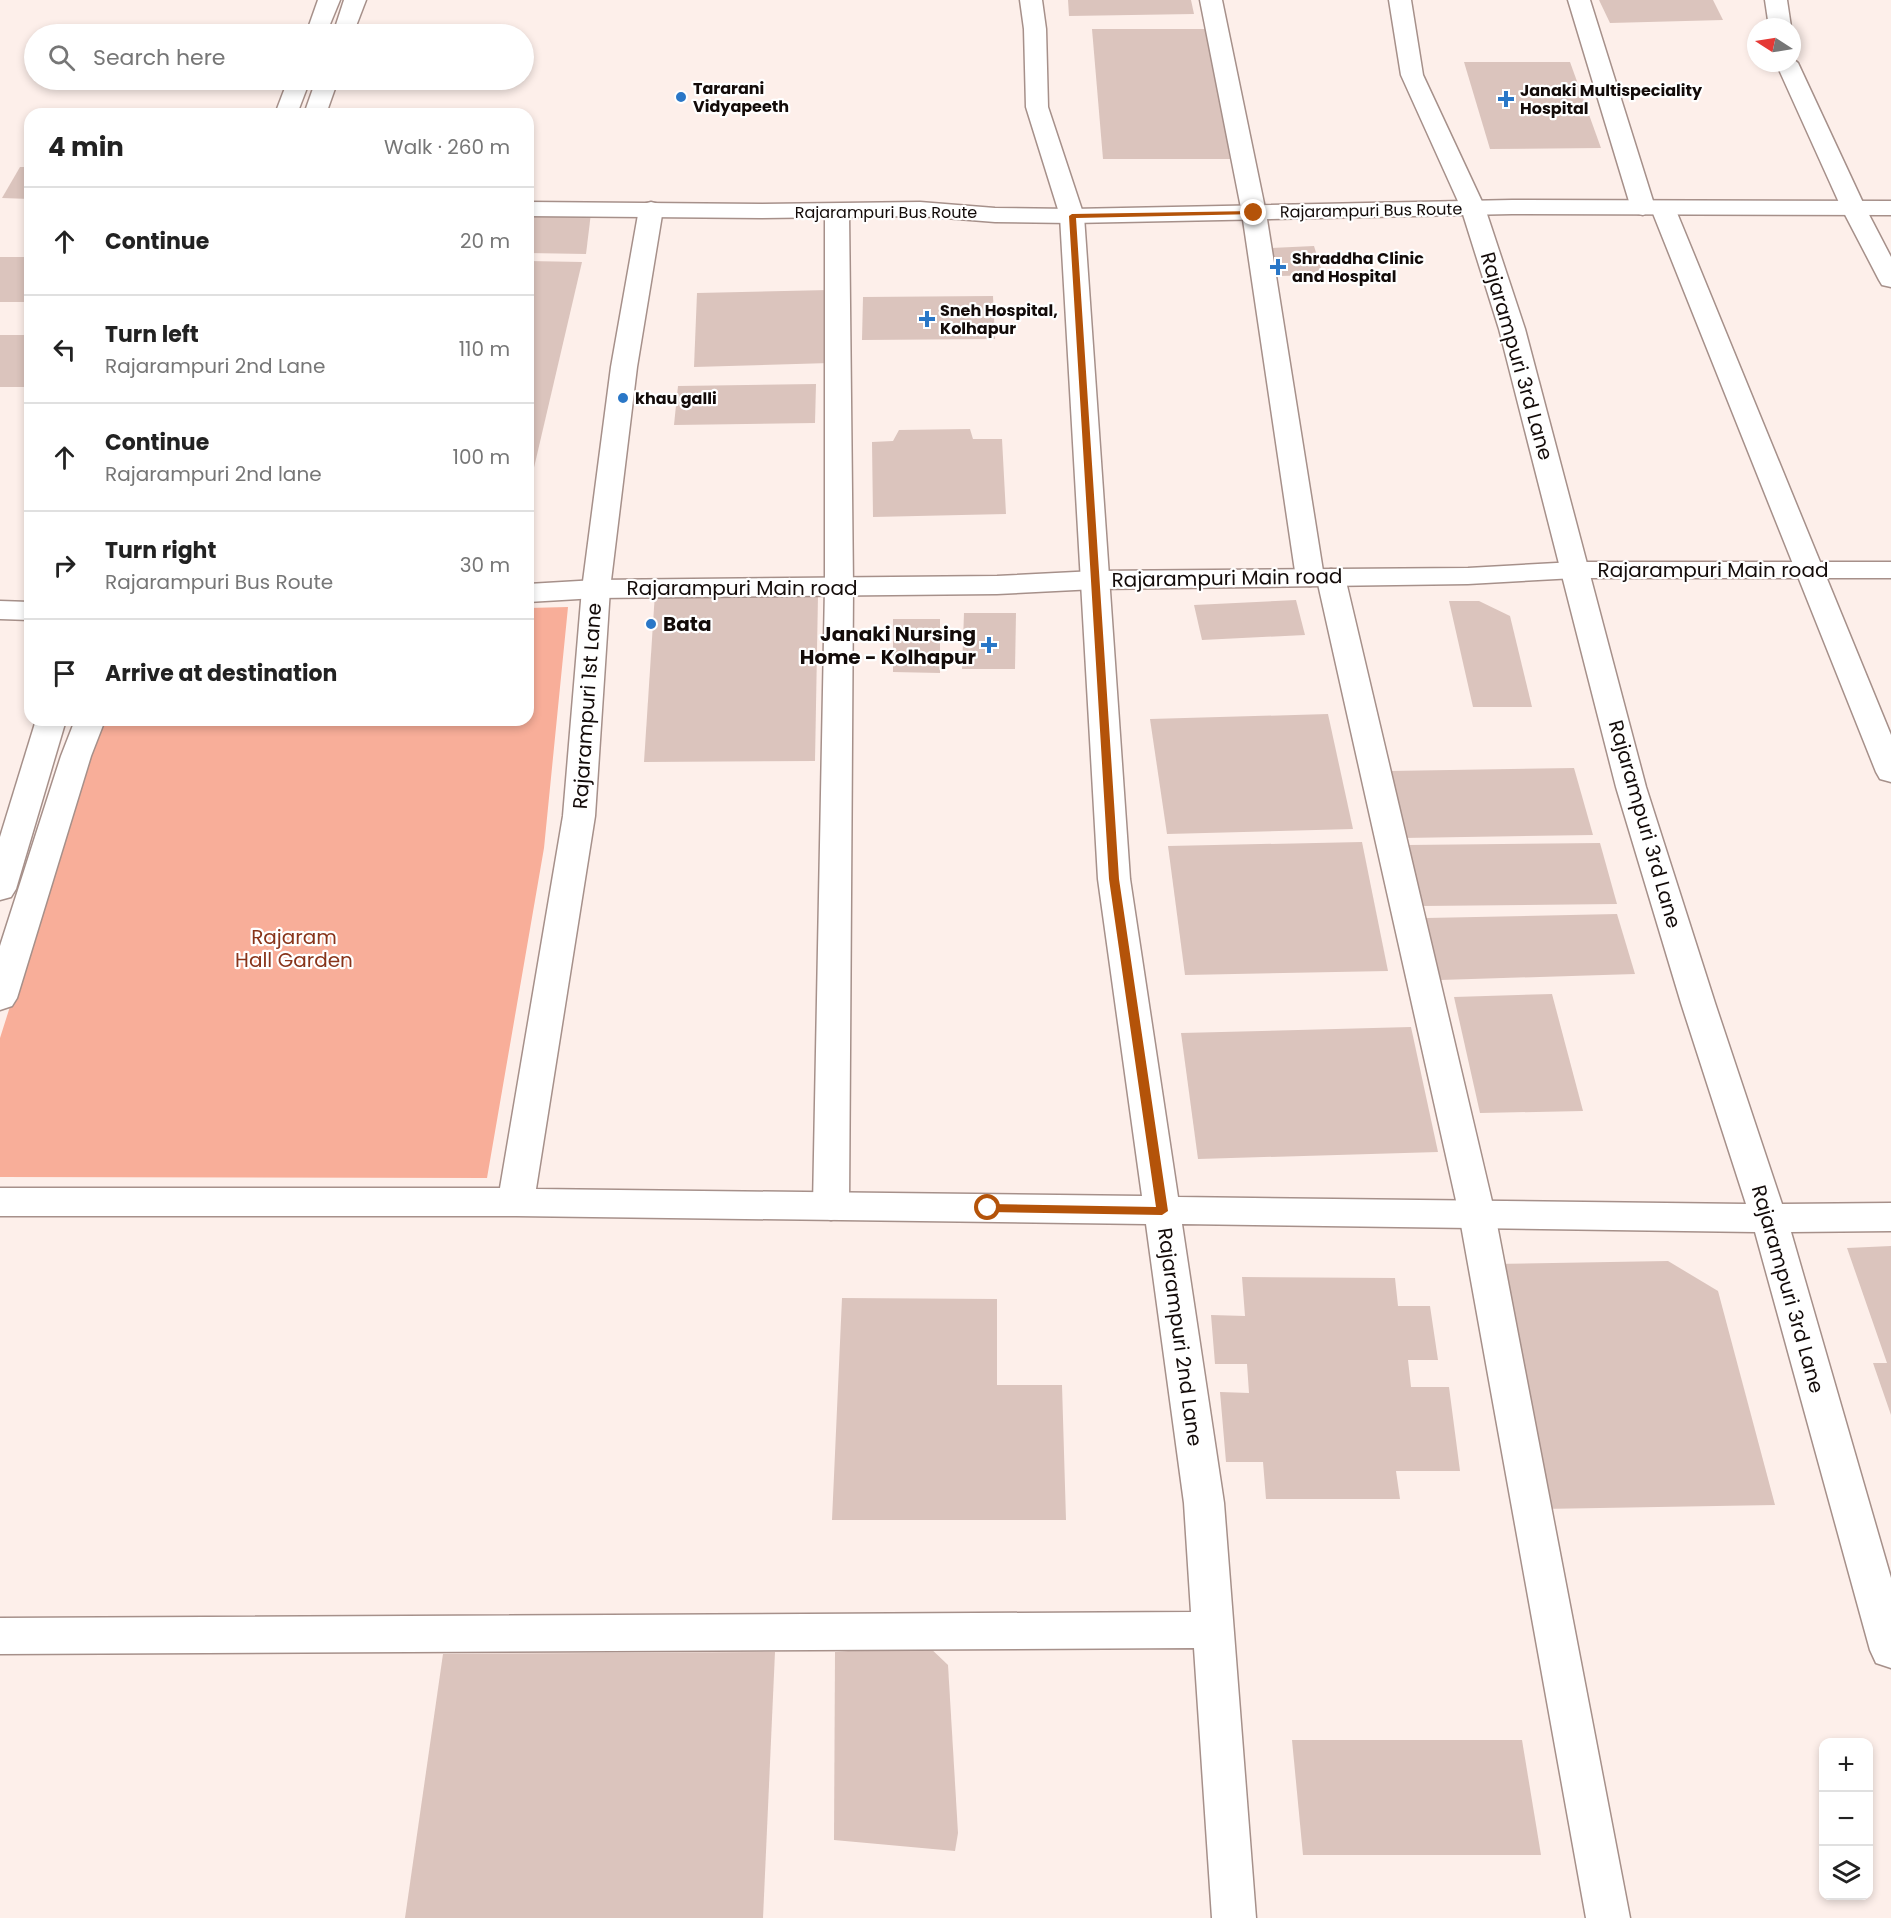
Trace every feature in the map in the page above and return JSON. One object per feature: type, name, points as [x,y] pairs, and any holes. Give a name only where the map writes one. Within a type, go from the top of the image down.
[{"type":"street","points":[[320,24],[329,0]]},
{"type":"street","points":[[347,24],[355,0]]},
{"type":"street","points":[[1031,0],[1037,107],[1072,216],[1095,580]]},
{"type":"street","points":[[1211,0],[1254,213],[1320,577],[1478,1214],[1608,1918]]},
{"type":"street","name":"Rajarampuri 3rd Lane","points":[[1400,0],[1412,75],[1473,208],[1512,329],[1631,787],[1698,1004],[1769,1218],[1891,1650]]},
{"type":"street","points":[[1579,0],[1653,208],[1808,569],[1891,772]]},
{"type":"street","points":[[1776,0],[1779,18]]},
{"type":"street","points":[[1791,72],[1853,207],[1891,280]]},
{"type":"street","points":[[288,108],[295,90]]},
{"type":"street","points":[[317,108],[323,90]]},
{"type":"street","name":"Rajarampuri Bus Route","points":[[534,209],[837,211],[920,209],[995,215],[1072,216],[1473,208],[1891,208]]},
{"type":"street","name":"Rajarampuri 1st Lane","points":[[516,1202],[579,816],[596,589],[624,367],[651,209]]},
{"type":"street","points":[[831,1206],[839,587],[837,211]]},
{"type":"street","name":"Rajarampuri Main road","points":[[534,593],[596,589],[997,585],[1095,580],[1468,576],[1575,570],[1891,570]]},
{"type":"street","name":"Rajarampuri 2nd Lane","points":[[1095,580],[1114,879],[1204,1503],[1234,1918]]},
{"type":"street","points":[[0,610],[24,611]]},
{"type":"street","points":[[0,889],[49,726]]},
{"type":"street","points":[[0,998],[76,756],[88,726]]},
{"type":"street","points":[[0,1202],[516,1202],[1769,1218],[1891,1217]]},
{"type":"street","points":[[0,1636],[1213,1630]]},
{"type":"green space","name":"Rajaram Hall Garden","points":[[568,607],[544,848],[487,1178],[0,1177],[0,1038],[99,726],[534,726],[534,608]]},
{"type":"building","points":[[1068,0],[1191,0],[1194,14],[1069,16]]},
{"type":"building","points":[[1599,0],[1713,0],[1723,20],[1610,23]]},
{"type":"building","points":[[1092,29],[1210,29],[1230,159],[1103,159]]},
{"type":"building","points":[[1464,62],[1570,62],[1601,148],[1490,149]]},
{"type":"building","points":[[20,167],[24,167],[24,199],[2,198]]},
{"type":"building","points":[[534,213],[591,213],[586,254],[534,253]]},
{"type":"building","points":[[1314,246],[1323,275],[1279,276],[1271,248]]},
{"type":"building","points":[[0,257],[24,257],[24,302],[0,302]]},
{"type":"building","points":[[534,261],[582,262],[534,468]]},
{"type":"building","points":[[829,290],[830,363],[694,367],[697,293]]},
{"type":"building","points":[[993,296],[995,339],[862,340],[863,297]]},
{"type":"building","points":[[0,335],[24,335],[24,387],[0,387]]},
{"type":"building","points":[[816,384],[815,423],[674,425],[678,386]]},
{"type":"building","points":[[970,429],[973,439],[1002,439],[1006,514],[873,517],[872,442],[893,441],[899,430]]},
{"type":"building","points":[[655,593],[818,595],[815,761],[644,762]]},
{"type":"building","points":[[1296,600],[1305,635],[1202,640],[1194,605]]},
{"type":"building","points":[[1449,601],[1479,601],[1510,616],[1532,707],[1473,707]]},
{"type":"building","points":[[964,613],[1016,613],[1015,669],[962,669]]},
{"type":"building","points":[[893,619],[940,619],[940,673],[893,672]]},
{"type":"building","points":[[1328,714],[1353,829],[1167,834],[1150,719]]},
{"type":"building","points":[[1574,768],[1593,835],[1403,838],[1389,771]]},
{"type":"building","points":[[1362,842],[1388,971],[1185,975],[1168,846]]},
{"type":"building","points":[[1600,843],[1617,904],[1421,906],[1408,845]]},
{"type":"building","points":[[1617,914],[1635,974],[1440,980],[1426,918]]},
{"type":"building","points":[[1552,994],[1583,1111],[1480,1113],[1454,997]]},
{"type":"building","points":[[1411,1027],[1438,1152],[1198,1159],[1181,1033]]},
{"type":"building","points":[[1891,1246],[1891,1415],[1873,1363],[1887,1363],[1847,1248]]},
{"type":"building","points":[[1668,1261],[1718,1291],[1775,1505],[1541,1509],[1493,1264]]},
{"type":"building","points":[[1242,1277],[1395,1278],[1398,1306],[1430,1306],[1438,1360],[1408,1360],[1411,1387],[1449,1387],[1460,1471],[1396,1471],[1400,1499],[1266,1499],[1263,1462],[1226,1462],[1220,1392],[1249,1393],[1247,1364],[1215,1364],[1211,1315],[1245,1316]]},
{"type":"building","points":[[842,1298],[997,1299],[997,1385],[1062,1385],[1066,1520],[832,1520]]},
{"type":"building","points":[[927,1645],[948,1665],[958,1833],[955,1851],[834,1840],[835,1652]]},
{"type":"building","points":[[775,1652],[763,1918],[405,1918],[443,1654]]},
{"type":"building","points":[[1292,1740],[1522,1740],[1541,1855],[1303,1855]]},
{"type":"place","name":"Tararani Vidyapeeth","points":[[681,97]]},
{"type":"place","name":"Janaki Multispeciality Hospital","points":[[1506,99]]},
{"type":"place","name":"Shraddha Clinic and Hospital","points":[[1278,267]]},
{"type":"place","name":"Sneh Hospital, Kolhapur","points":[[927,319]]},
{"type":"place","name":"khau galli","points":[[623,398]]},
{"type":"place","name":"Bata","points":[[651,624]]},
{"type":"place","name":"Janaki Nursing Home - Kolhapur","points":[[989,645]]},
{"type":"route","points":[[988,1208],[1162,1211],[1114,879],[1072,216],[1254,213]]}]
